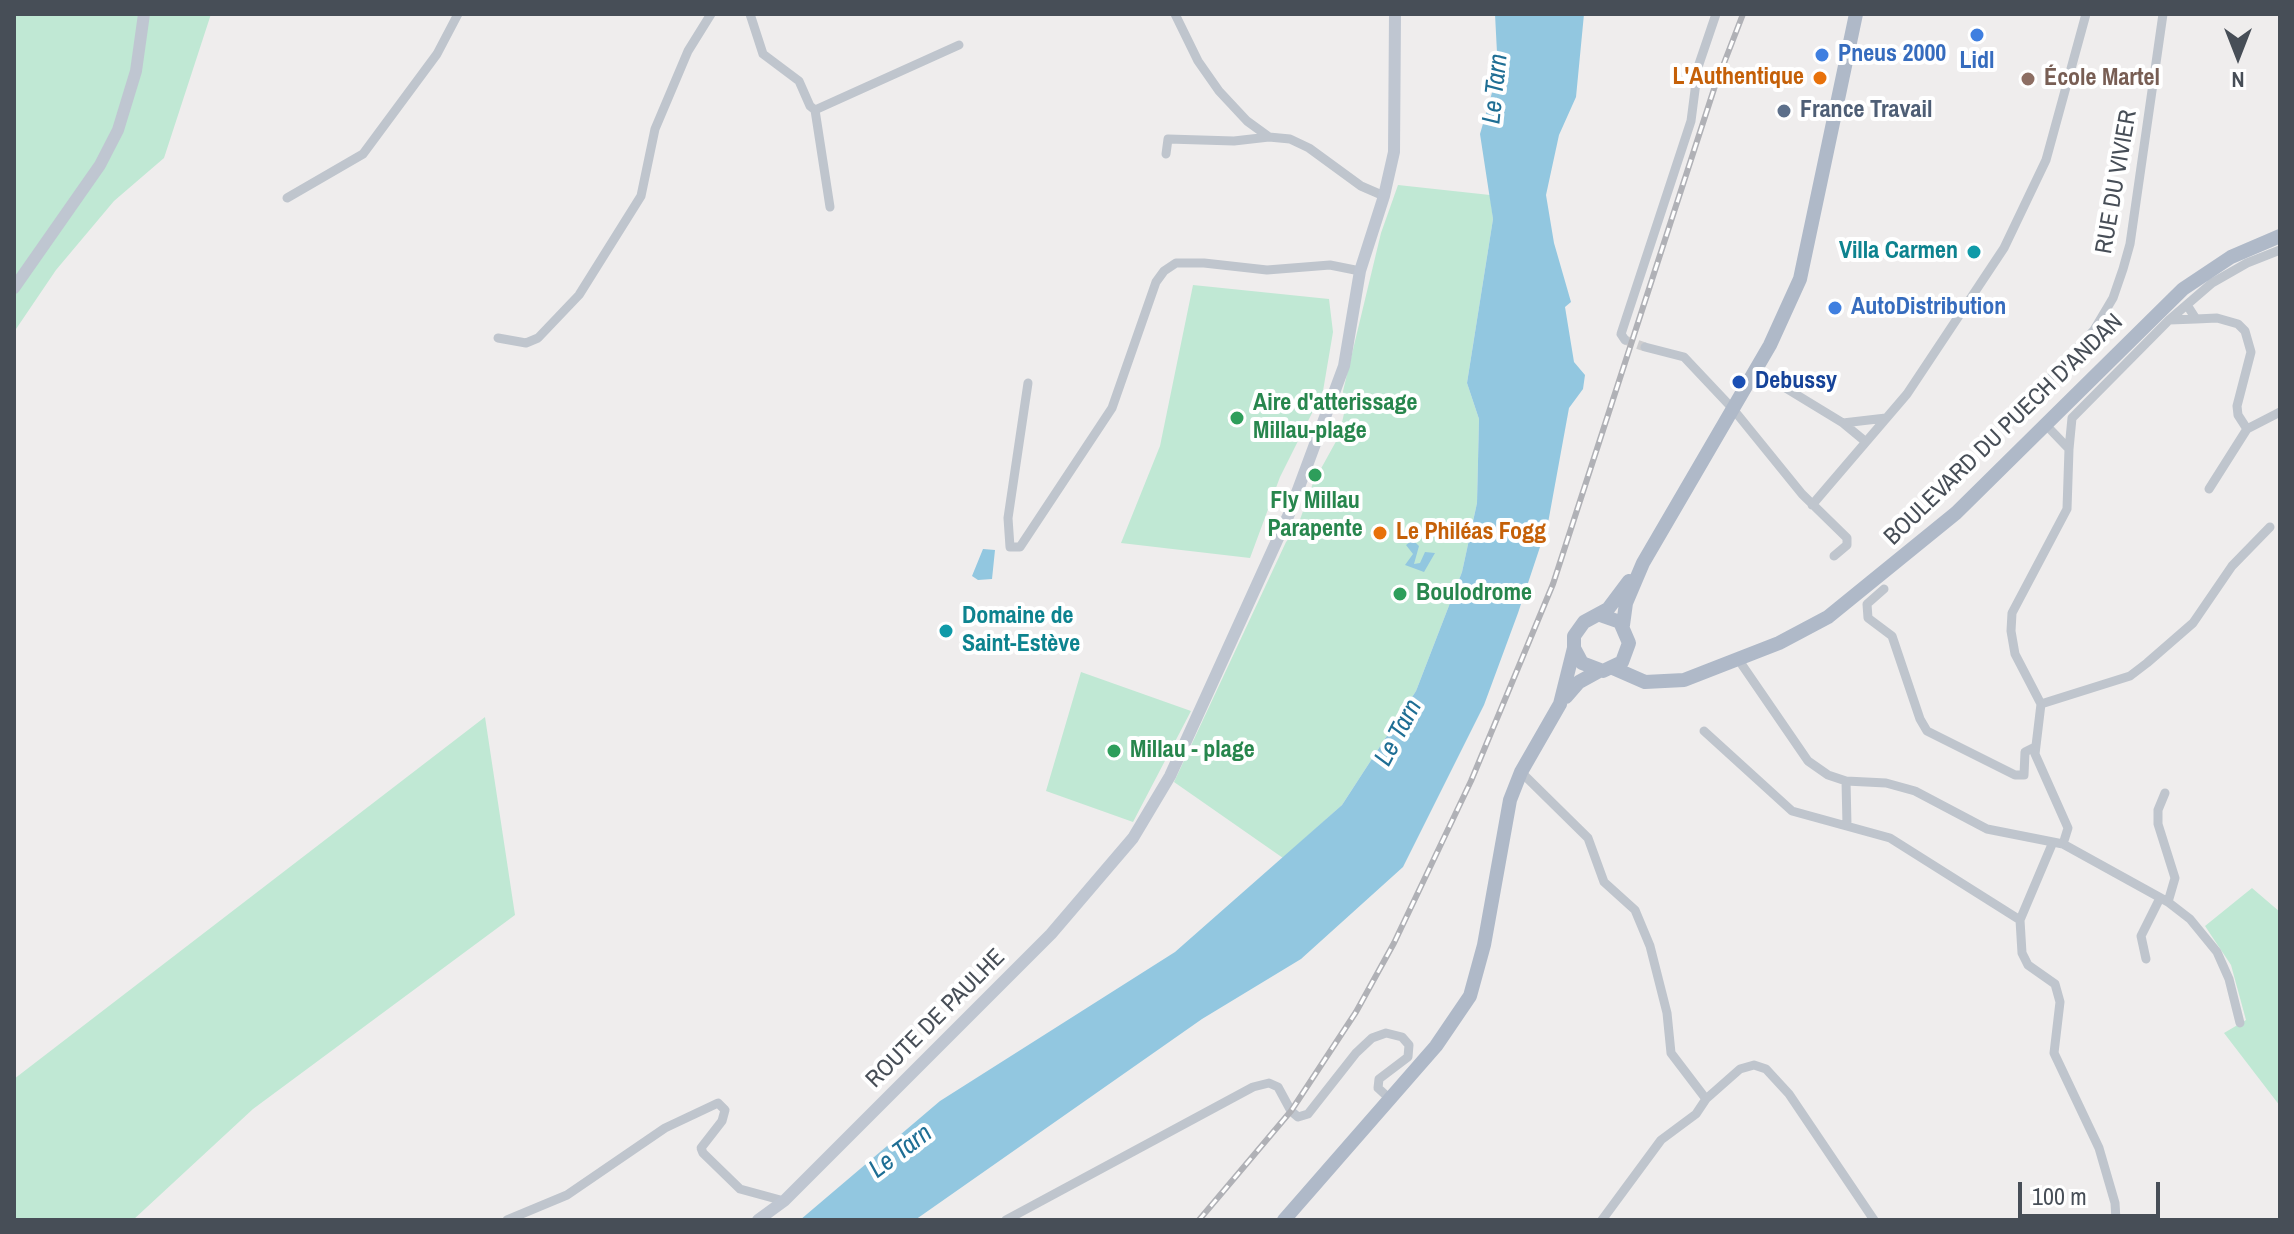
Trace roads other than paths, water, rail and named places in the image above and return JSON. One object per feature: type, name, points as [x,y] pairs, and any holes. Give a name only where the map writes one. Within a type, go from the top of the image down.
[{"type":"main road","points":[[1664,681],[1640,670],[1628,652],[1629,638],[1623,625],[1626,603],[1643,563],[1756,370],[1800,279],[1856,14]]},
{"type":"main road","name":"BOULEVARD DU PUECH D'ANDAN","points":[[1664,681],[1684,680],[1804,631],[1858,596],[1956,513],[2183,289],[2231,257],[2280,236]]},
{"type":"main road","points":[[1560,704],[1580,625],[1600,615],[1643,563]]},
{"type":"main road","points":[[1600,615],[1623,625]]},
{"type":"main road","points":[[1574,648],[1582,663],[1645,682],[1664,681]]},
{"type":"main road","points":[[1284,1220],[1452,1027],[1470,996],[1482,954],[1510,800],[1521,772],[1560,704],[1579,682],[1606,669],[1628,652]]},
{"type":"main road","points":[[1275,1220],[1296,1203]]},
{"type":"street","points":[[14,288],[100,165],[118,130],[136,71],[144,14]]},
{"type":"street","points":[[287,198],[363,154],[437,54],[458,14]]},
{"type":"street","points":[[498,338],[526,343],[538,338],[579,295],[641,196],[655,129],[688,51],[711,14]]},
{"type":"street","points":[[750,14],[763,54],[799,81],[810,106],[815,110],[830,207]]},
{"type":"street","points":[[1175,14],[1198,61],[1219,91],[1247,121],[1269,137]]},
{"type":"street","name":"ROUTE DE PAULHE","points":[[758,1220],[784,1201],[1008,979],[1133,838],[1195,724],[1318,441],[1344,366],[1360,271],[1384,196],[1395,137],[1395,14]]},
{"type":"street","points":[[1625,340],[1621,334],[1691,121],[1698,67],[1716,14]]},
{"type":"street","points":[[1812,505],[1886,418],[1944,342],[2023,213],[2050,148],[2086,14]]},
{"type":"street","name":"RUE DU VIVIER","points":[[2047,381],[2094,330],[2113,298],[2123,269],[2130,244],[2163,14]]},
{"type":"street","points":[[815,110],[897,76],[959,45]]},
{"type":"street","points":[[1166,154],[1168,139],[1290,139],[1309,148],[1361,186],[1384,196]]},
{"type":"street","points":[[2116,1220],[2115,1203],[2099,1148],[2054,1053],[2060,1002],[2055,984],[2028,965],[2022,953],[2020,920],[2068,828],[2045,780],[2035,747],[2041,704],[2015,654],[2012,613],[2067,509],[2072,418],[2169,320],[2212,283],[2247,263],[2280,250]]},
{"type":"street","points":[[1028,383],[1008,518],[1010,547],[1020,547],[1112,408],[1156,282],[1164,271],[1176,263],[1267,270],[1330,265],[1360,271]]},
{"type":"street","points":[[2187,305],[2196,319]]},
{"type":"street","points":[[2169,320],[2228,319],[2245,331],[2251,352],[2237,406],[2238,415],[2247,429]]},
{"type":"street","points":[[1645,347],[1684,357],[1733,409],[1812,505],[1847,538],[1847,545],[1834,556]]},
{"type":"street","points":[[1756,370],[1843,423],[1866,442]]},
{"type":"street","points":[[2209,489],[2247,429],[2280,412]]},
{"type":"street","points":[[1843,423],[1886,418]]},
{"type":"street","points":[[2046,425],[2069,449]]},
{"type":"street","points":[[2041,704],[2093,689],[2139,669],[2193,623],[2232,566],[2270,527]]},
{"type":"street","points":[[1884,589],[1867,604],[1868,618],[1892,636],[1920,719],[1927,731],[2015,775],[2024,775],[2025,752],[2035,747]]},
{"type":"street","points":[[1738,659],[1808,761],[1846,781],[1886,783],[1915,791],[1987,829],[2058,843],[2164,900],[2190,919],[2217,952],[2229,979],[2240,1023]]},
{"type":"street","points":[[1704,731],[1792,811],[1890,838],[2020,920]]},
{"type":"street","points":[[1521,772],[1588,838],[1604,882],[1635,910],[1650,946],[1667,1013],[1671,1053],[1706,1099]]},
{"type":"street","points":[[1846,781],[1847,825]]},
{"type":"street","points":[[2146,959],[2141,936],[2175,878],[2158,824],[2158,810],[2165,793]]},
{"type":"street","points":[[1006,1220],[1253,1087],[1269,1083],[1278,1087],[1291,1111],[1298,1117],[1308,1114],[1356,1053],[1372,1038],[1386,1033],[1402,1037],[1409,1045],[1408,1057],[1379,1079],[1378,1088],[1390,1099]]},
{"type":"street","points":[[1602,1220],[1661,1140],[1696,1114],[1706,1099],[1740,1069],[1754,1065],[1766,1069],[1789,1094],[1874,1220]]},
{"type":"street","points":[[507,1220],[567,1195],[665,1128],[718,1103],[725,1110],[722,1121],[701,1148],[703,1153],[740,1189],[784,1201]]},
{"type":"water","name":"Le Tarn","points":[[1495,14],[1584,14],[1576,97],[1559,135],[1546,195],[1554,243],[1571,302],[1565,307],[1574,362],[1585,375],[1583,389],[1569,408],[1548,523],[1484,705],[1403,867],[1301,959],[1202,1019],[915,1220],[800,1220],[940,1101],[1175,952],[1342,805],[1416,691],[1462,572],[1477,503],[1479,419],[1467,383],[1493,219],[1480,134],[1498,72]]},
{"type":"water","points":[[1413,540],[1419,546],[1414,564],[1420,563],[1425,552],[1435,553],[1424,572],[1405,565],[1413,554],[1406,545]]},
{"type":"water","points":[[983,549],[995,550],[992,579],[978,580],[972,576]]},
{"type":"tunnel","points":[[1625,340],[1645,347]]},
{"type":"railway","points":[[1199,1220],[1291,1111],[1356,1012],[1394,943],[1471,781],[1553,584],[1714,89],[1743,14]]},
{"type":"place","name":"Lidl","points":[[1977,35]]},
{"type":"place","name":"Pneus 2000","points":[[1822,55]]},
{"type":"place","name":"L'Authentique","points":[[1820,78]]},
{"type":"place","name":"École Martel","points":[[2028,79]]},
{"type":"place","name":"France Travail","points":[[1784,111]]},
{"type":"place","name":"Villa Carmen","points":[[1974,252]]},
{"type":"place","name":"AutoDistribution","points":[[1835,308]]},
{"type":"place","name":"Debussy","points":[[1739,382]]},
{"type":"place","name":"Aire d'atterissage Millau-plage","points":[[1237,418]]},
{"type":"place","name":"Fly Millau Parapente","points":[[1315,475]]},
{"type":"place","name":"Le Philéas Fogg","points":[[1380,533]]},
{"type":"place","name":"Boulodrome","points":[[1400,594]]},
{"type":"place","name":"Domaine de Saint-Estève","points":[[946,631]]},
{"type":"place","name":"Millau - plage","points":[[1114,751]]}]
